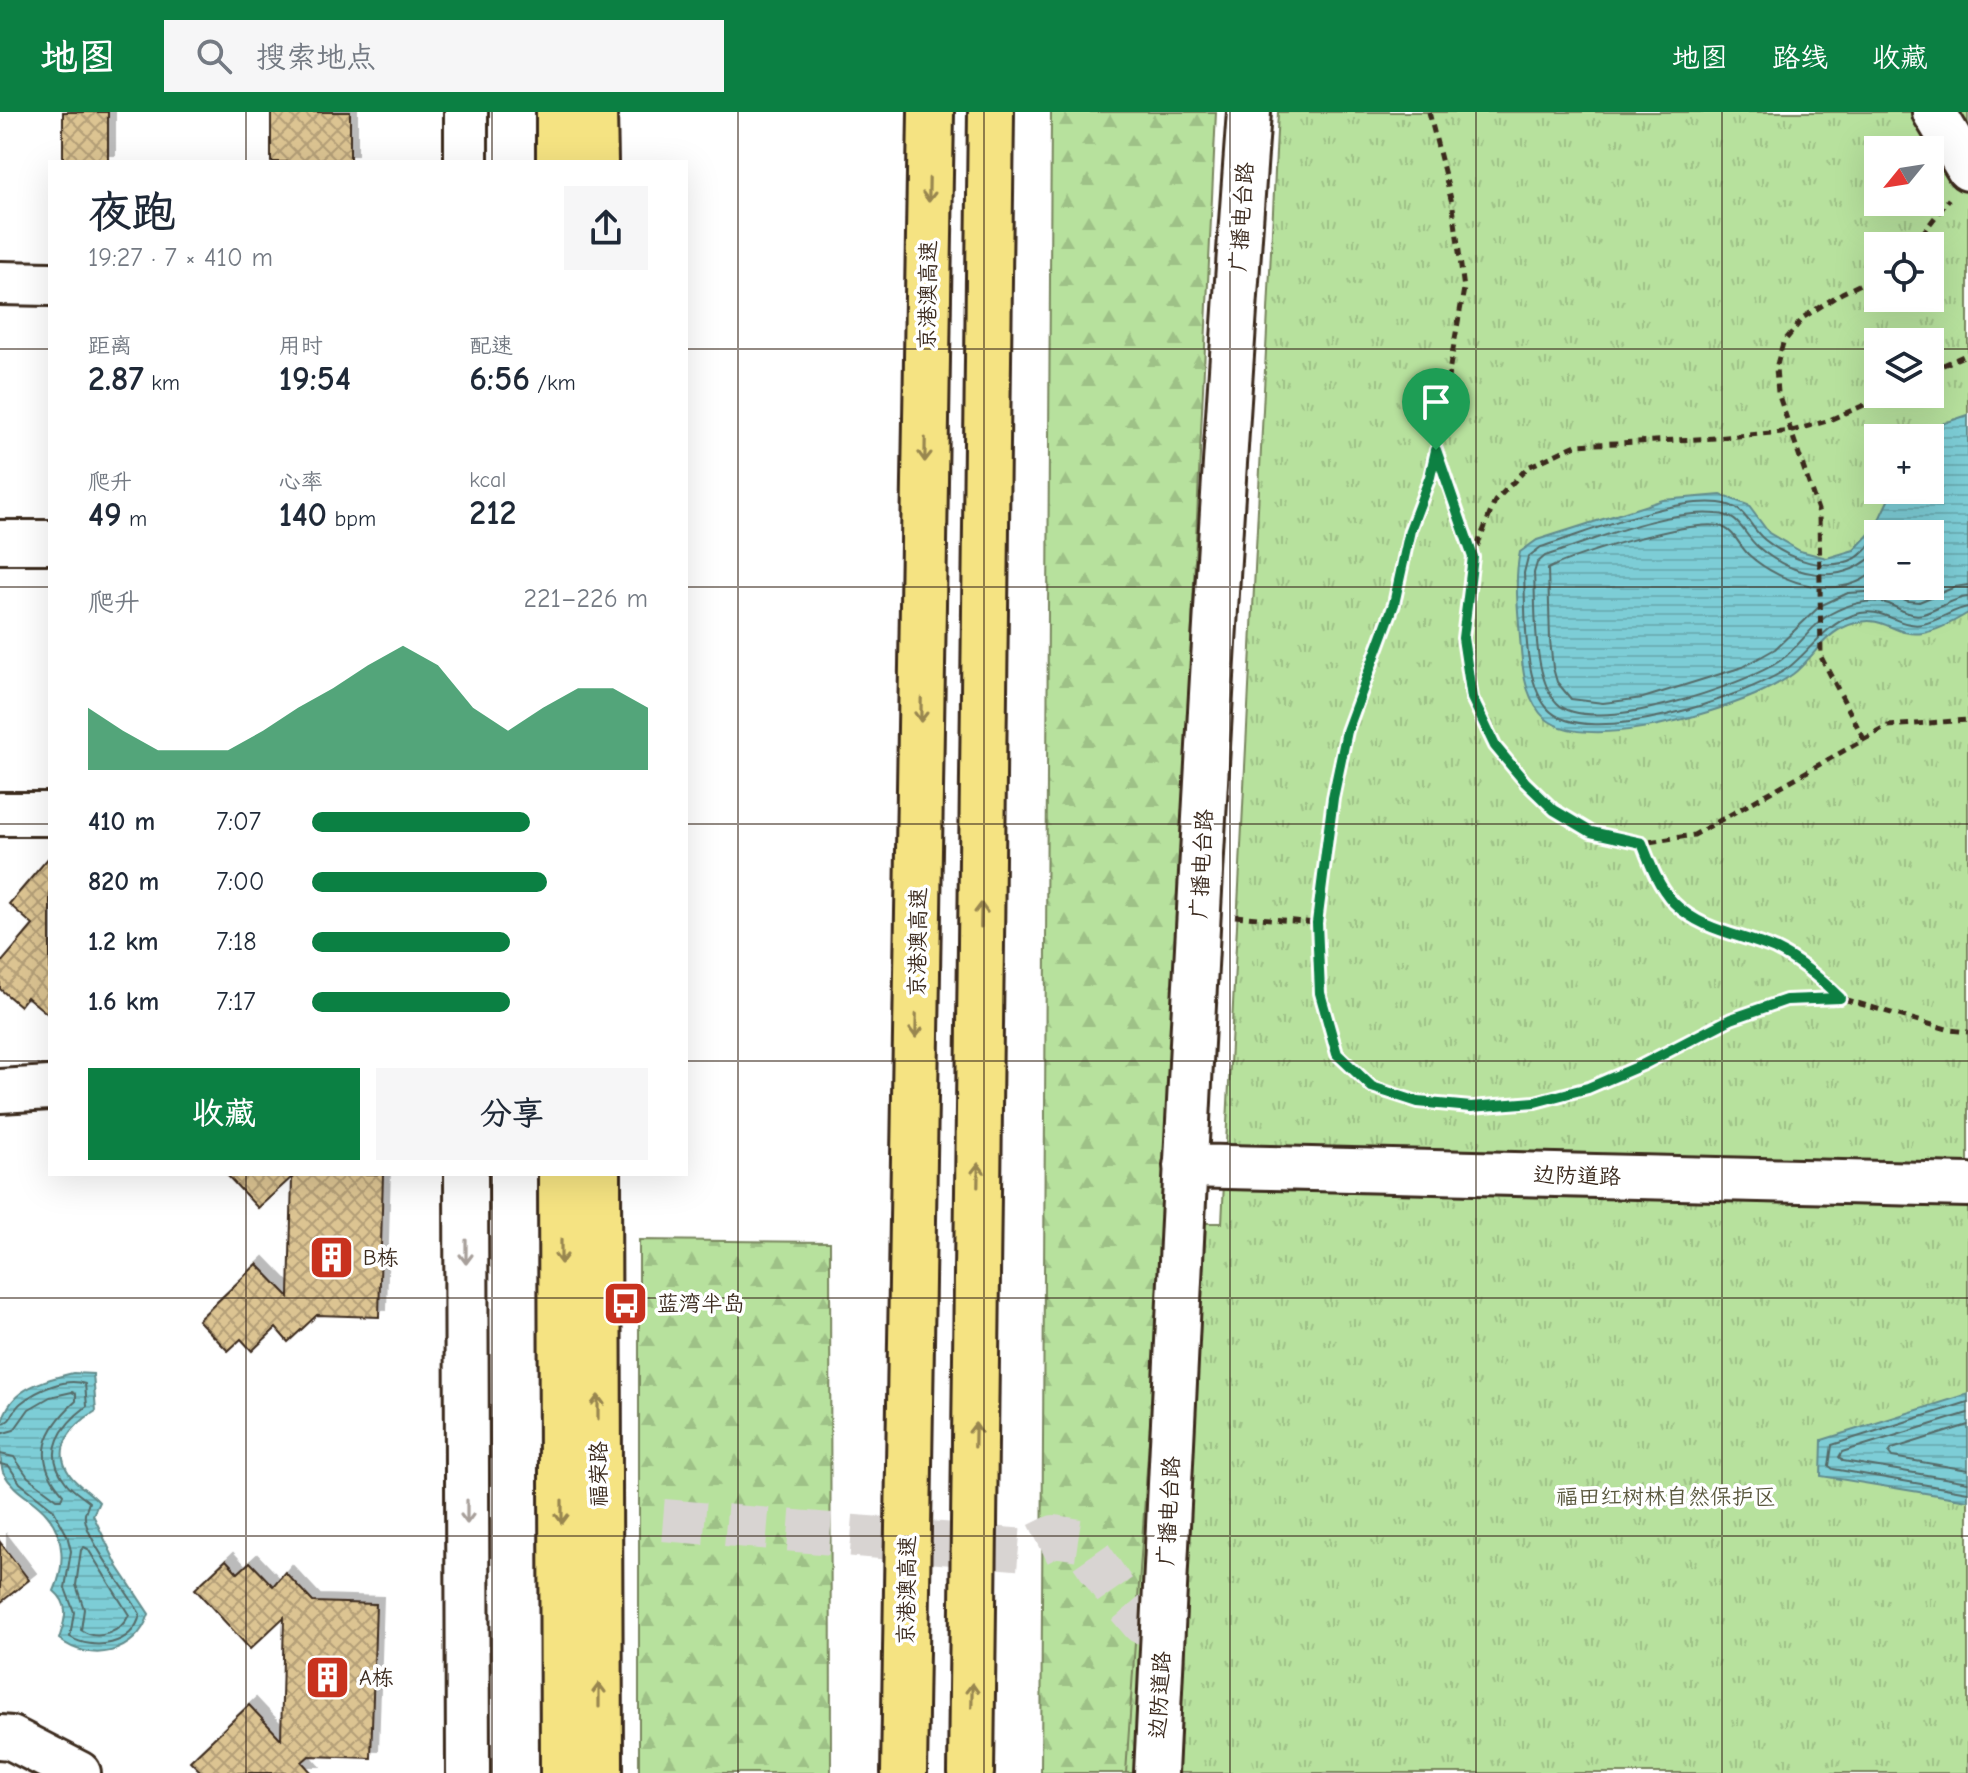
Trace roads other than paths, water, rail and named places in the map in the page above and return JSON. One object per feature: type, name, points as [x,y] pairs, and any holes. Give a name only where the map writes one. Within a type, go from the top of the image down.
[{"type":"main road","points":[[559,112],[559,160]]},
{"type":"main road","points":[[594,112],[595,160]]},
{"type":"main road","name":"京港澳高速","points":[[904,1773],[931,112]]},
{"type":"main road","points":[[971,1773],[991,112]]},
{"type":"main road","name":"福荣路","points":[[561,1176],[563,1773]]},
{"type":"main road","name":"福荣路","points":[[598,1176],[600,1773]]},
{"type":"street","points":[[466,112],[466,160]]},
{"type":"street","name":"广播电台路","points":[[1164,1617],[1185,1166],[1226,432],[1249,112]]},
{"type":"street","points":[[1934,112],[1959,184]]},
{"type":"street","points":[[0,283],[48,284]]},
{"type":"street","points":[[0,542],[48,542]]},
{"type":"street","points":[[0,814],[48,814]]},
{"type":"street","points":[[0,1091],[48,1088]]},
{"type":"street","name":"边防道路","points":[[1185,1166],[1968,1185]]},
{"type":"street","points":[[466,1176],[468,1773]]},
{"type":"street","name":"边防道路","points":[[1156,1773],[1164,1617]]},
{"type":"street","points":[[0,1737],[11,1738],[61,1769]]},
{"type":"water","points":[[1968,415],[1968,613],[1923,633],[1902,632],[1878,622],[1856,623],[1828,638],[1799,669],[1780,683],[1708,712],[1644,728],[1612,732],[1557,726],[1534,705],[1523,667],[1517,594],[1520,552],[1537,540],[1663,500],[1721,495],[1748,505],[1769,533],[1800,551],[1827,558],[1854,550],[1864,540],[1864,600],[1944,600],[1944,520],[1879,520],[1886,504],[1944,504],[1943,424]]},
{"type":"water","points":[[73,1373],[93,1374],[96,1411],[79,1423],[67,1438],[63,1456],[65,1465],[73,1479],[99,1502],[93,1515],[118,1567],[149,1614],[134,1638],[111,1651],[98,1653],[72,1647],[59,1639],[65,1607],[54,1591],[61,1562],[57,1532],[42,1509],[8,1479],[0,1457],[1,1425],[12,1401],[32,1386]]},
{"type":"water","points":[[1968,1394],[1968,1500],[1821,1476],[1822,1440]]},
{"type":"tunnel","points":[[663,1520],[1026,1550],[1054,1536],[1080,1540],[1118,1595],[1142,1623],[1164,1617]]},
{"type":"place","name":"B栋","points":[[332,1258]]},
{"type":"place","name":"蓝湾半岛","points":[[626,1304]]},
{"type":"place","name":"A栋","points":[[328,1678]]},
{"type":"park label","name":"福田红树林自然保护区","points":[[1666,1497]]}]
